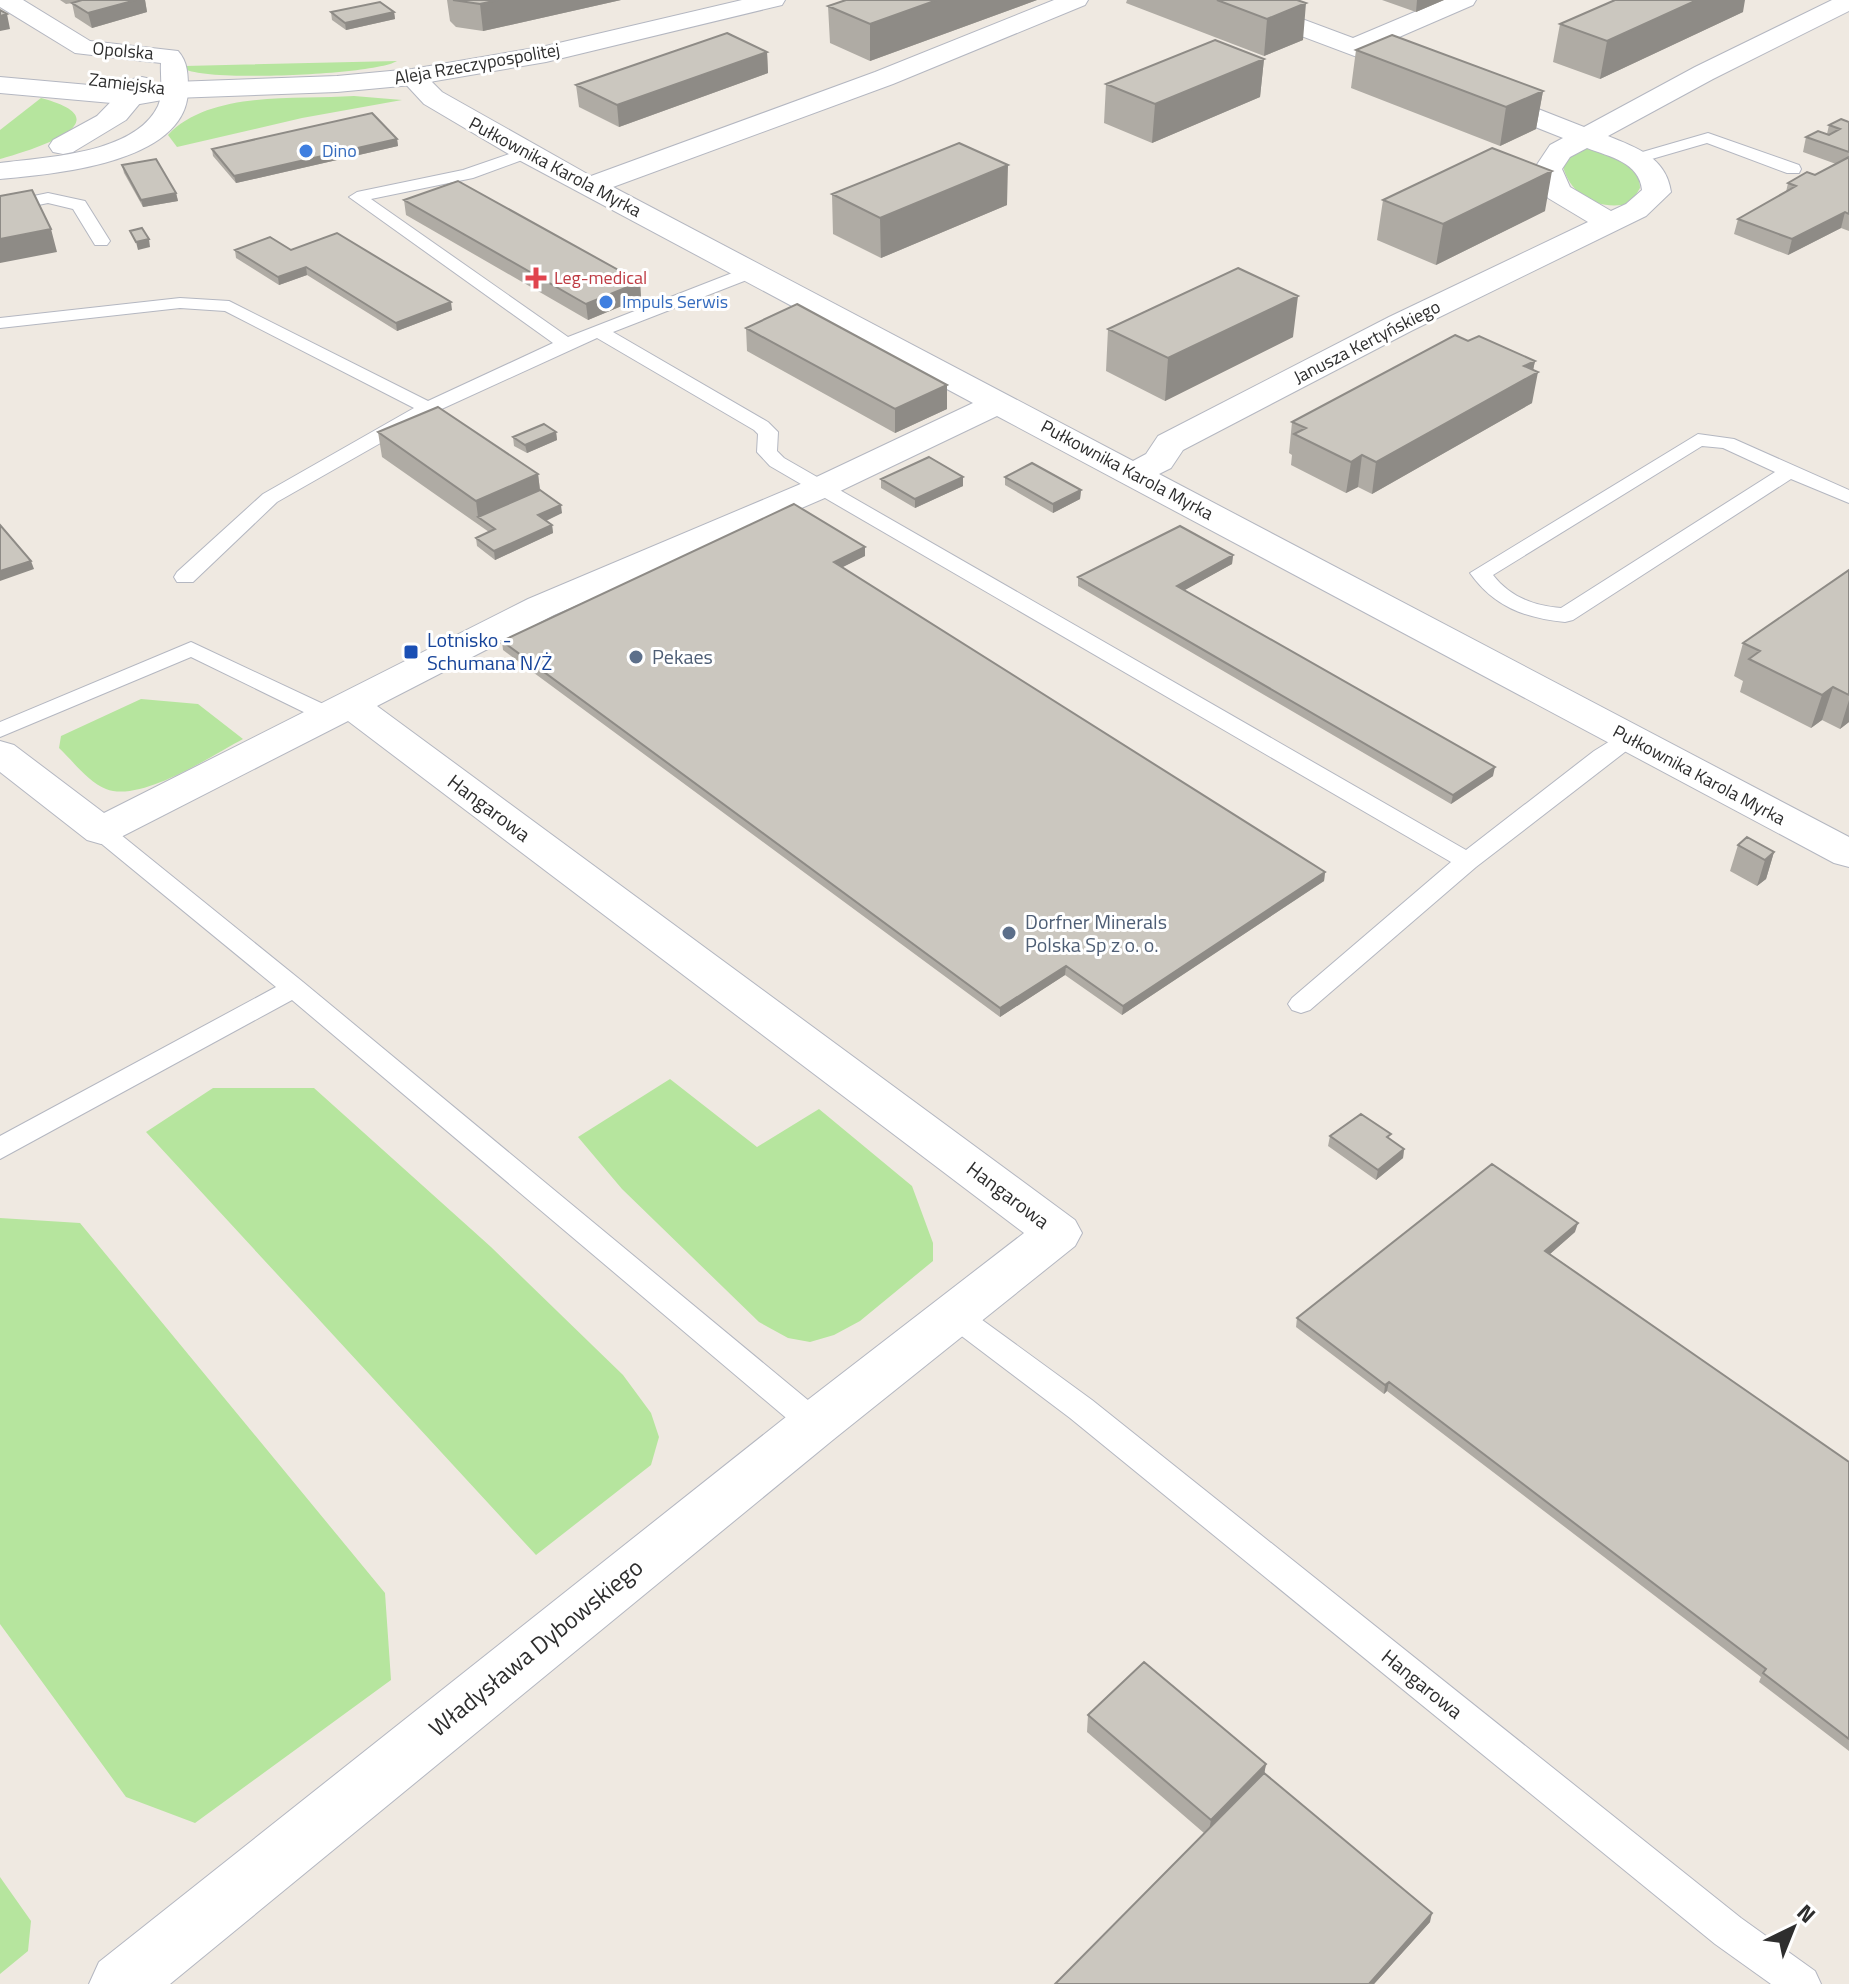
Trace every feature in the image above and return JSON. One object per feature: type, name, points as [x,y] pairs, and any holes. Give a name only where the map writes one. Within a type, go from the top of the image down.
[{"type":"street","name":"Opolska","points":[[6,0],[84,48],[169,56],[174,62],[174,90]]},
{"type":"street","name":"Aleja Rzeczypospolitej","points":[[174,90],[337,84],[412,77],[535,56],[773,0]]},
{"type":"street","points":[[590,186],[884,78],[1076,0]]},
{"type":"street","points":[[1228,0],[1638,158]]},
{"type":"street","points":[[1354,47],[1464,0]]},
{"type":"street","points":[[1609,222],[1558,192],[1548,169],[1560,151],[1849,1]]},
{"type":"street","name":"Zamiejska","points":[[0,68],[138,91]]},
{"type":"street","name":"Pułkownika Karola Myrka","points":[[412,77],[433,98],[527,153],[1849,854]]},
{"type":"street","name":"Zamiejska","points":[[0,85],[174,90]]},
{"type":"street","points":[[0,171],[75,162],[133,142],[162,122],[172,105],[174,90]]},
{"type":"street","points":[[0,171],[89,133],[111,119],[138,91]]},
{"type":"street","name":"Janusza Kertyńskiego","points":[[1134,473],[1159,461],[1170,443],[1400,324],[1636,210],[1657,192],[1655,178],[1638,158]]},
{"type":"street","points":[[0,753],[101,831],[541,607],[822,487],[998,403]]},
{"type":"street","name":"Hangarowa","points":[[339,710],[1058,1233],[953,1314]]},
{"type":"street","name":"Władysława Dybowskiego","points":[[121,1984],[953,1314]]},
{"type":"lane","points":[[1638,158],[1708,138],[1793,169]]},
{"type":"lane","points":[[527,153],[467,174],[357,197],[566,344]]},
{"type":"lane","points":[[31,167],[48,198]]},
{"type":"lane","points":[[0,208],[48,198],[79,205],[101,241]]},
{"type":"lane","points":[[185,577],[270,498],[428,408],[566,344],[751,272]]},
{"type":"lane","points":[[0,323],[180,303],[229,306],[428,408]]},
{"type":"lane","points":[[600,332],[761,426],[768,432],[767,452],[777,462],[1467,861]]},
{"type":"lane","points":[[1790,471],[1565,615],[1535,614],[1494,593],[1481,573],[1698,440],[1727,443],[1849,497]]},
{"type":"lane","points":[[0,730],[191,649],[339,710]]},
{"type":"lane","points":[[1301,1004],[1467,861],[1602,756],[1631,738]]},
{"type":"lane","points":[[101,831],[294,988],[815,1424]]},
{"type":"lane","points":[[0,1149],[294,988]]},
{"type":"lane","name":"Hangarowa","points":[[953,1314],[1081,1409],[1728,1931],[1802,1984]]},
{"type":"green space","points":[[397,61],[358,70],[291,75],[224,75],[185,69],[185,66]]},
{"type":"green space","points":[[354,96],[402,100],[302,118],[177,147],[168,135],[207,110],[230,104],[281,98]]},
{"type":"green space","points":[[41,98],[66,107],[76,116],[75,125],[50,142],[0,159],[0,130]]},
{"type":"green space","points":[[1579,147],[1610,150],[1639,174],[1640,188],[1631,203],[1598,203],[1572,186],[1563,166],[1569,155]]},
{"type":"green space","points":[[141,699],[198,704],[243,739],[156,784],[121,792],[106,789],[87,777],[59,748],[61,736]]},
{"type":"green space","points":[[670,1079],[757,1147],[819,1109],[912,1186],[933,1243],[933,1261],[860,1321],[834,1335],[810,1342],[788,1338],[759,1322],[622,1189],[578,1137]]},
{"type":"green space","points":[[213,1088],[314,1088],[491,1247],[623,1375],[651,1413],[659,1437],[651,1465],[536,1555],[146,1132]]},
{"type":"green space","points":[[0,1218],[80,1223],[385,1593],[391,1680],[195,1823],[126,1797],[0,1624]]},
{"type":"green space","points":[[0,1877],[31,1921],[28,1951],[0,1974]]},
{"type":"building","points":[[82,0],[136,0],[88,13],[72,3]]},
{"type":"building","points":[[453,0],[498,0],[480,4]]},
{"type":"building","points":[[846,0],[937,0],[870,24],[828,6]]},
{"type":"building","points":[[1217,0],[1297,0],[1306,3],[1267,19]]},
{"type":"building","points":[[1615,0],[1697,0],[1607,41],[1560,24]]},
{"type":"building","points":[[380,2],[394,12],[345,23],[331,12]]},
{"type":"building","points":[[727,33],[767,52],[617,105],[576,85]]},
{"type":"building","points":[[1392,35],[1543,91],[1506,107],[1356,50]]},
{"type":"building","points":[[1215,40],[1264,59],[1155,104],[1106,84]]},
{"type":"building","name":"Dino","points":[[372,113],[397,139],[234,176],[212,149]]},
{"type":"building","points":[[1841,119],[1849,122],[1849,152],[1806,137],[1818,131],[1829,135],[1840,129],[1829,125]]},
{"type":"building","points":[[959,143],[1008,165],[880,218],[832,194]]},
{"type":"building","points":[[1492,148],[1552,171],[1443,224],[1383,200]]},
{"type":"building","points":[[1849,157],[1849,214],[1845,212],[1792,239],[1738,219],[1796,186],[1788,183],[1807,172],[1815,175]]},
{"type":"building","points":[[156,159],[176,193],[141,200],[122,165]]},
{"type":"building","points":[[458,181],[640,282],[586,304],[404,200]]},
{"type":"building","points":[[32,190],[51,229],[0,239],[0,196]]},
{"type":"building","points":[[142,228],[149,239],[136,242],[130,231]]},
{"type":"building","points":[[337,233],[451,302],[396,323],[306,267],[278,277],[235,250],[270,237],[291,250]]},
{"type":"building","points":[[1238,268],[1298,296],[1168,358],[1108,329]]},
{"type":"building","points":[[797,304],[947,385],[895,409],[746,328]]},
{"type":"building","points":[[1455,335],[1468,341],[1479,336],[1535,361],[1524,366],[1538,372],[1376,462],[1362,455],[1351,462],[1294,434],[1306,428],[1292,422]]},
{"type":"building","points":[[438,407],[538,474],[476,501],[378,432]]},
{"type":"building","points":[[544,424],[556,432],[525,445],[513,437]]},
{"type":"building","points":[[929,457],[963,477],[915,499],[881,479]]},
{"type":"building","points":[[1032,463],[1081,490],[1053,504],[1005,477]]},
{"type":"building","points":[[540,490],[561,505],[538,515],[552,525],[494,551],[476,538],[495,529],[478,517]]},
{"type":"building","points":[[794,504],[865,547],[834,562],[1325,872],[1123,1006],[1066,966],[1000,1008],[502,641]]},
{"type":"building","points":[[0,525],[31,561],[0,571]]},
{"type":"building","points":[[1180,526],[1233,555],[1177,586],[1495,767],[1453,795],[1078,577]]},
{"type":"building","points":[[1849,570],[1849,695],[1833,687],[1822,695],[1749,659],[1760,651],[1743,643]]},
{"type":"building","points":[[1747,837],[1774,852],[1765,860],[1738,845]]},
{"type":"building","points":[[1361,1114],[1391,1134],[1387,1137],[1404,1149],[1378,1170],[1330,1136]]},
{"type":"building","points":[[1492,1164],[1578,1223],[1545,1251],[1849,1462],[1849,1739],[1763,1673],[1766,1669],[1389,1382],[1385,1385],[1297,1318]]},
{"type":"building","points":[[1144,1662],[1266,1764],[1211,1820],[1088,1715]]},
{"type":"building","points":[[1264,1773],[1432,1913],[1369,1984],[1055,1984]]},
{"type":"place","name":"Dino","points":[[306,151]]},
{"type":"place","name":"Leg-medical","points":[[536,278]]},
{"type":"place","name":"Impuls Serwis","points":[[606,302]]},
{"type":"place","name":"Lotnisko - Schumana N/Ż","points":[[411,652]]},
{"type":"place","name":"Pekaes","points":[[636,657]]},
{"type":"place","name":"Dorfner Minerals Polska Sp z o. o.","points":[[1009,933]]}]
